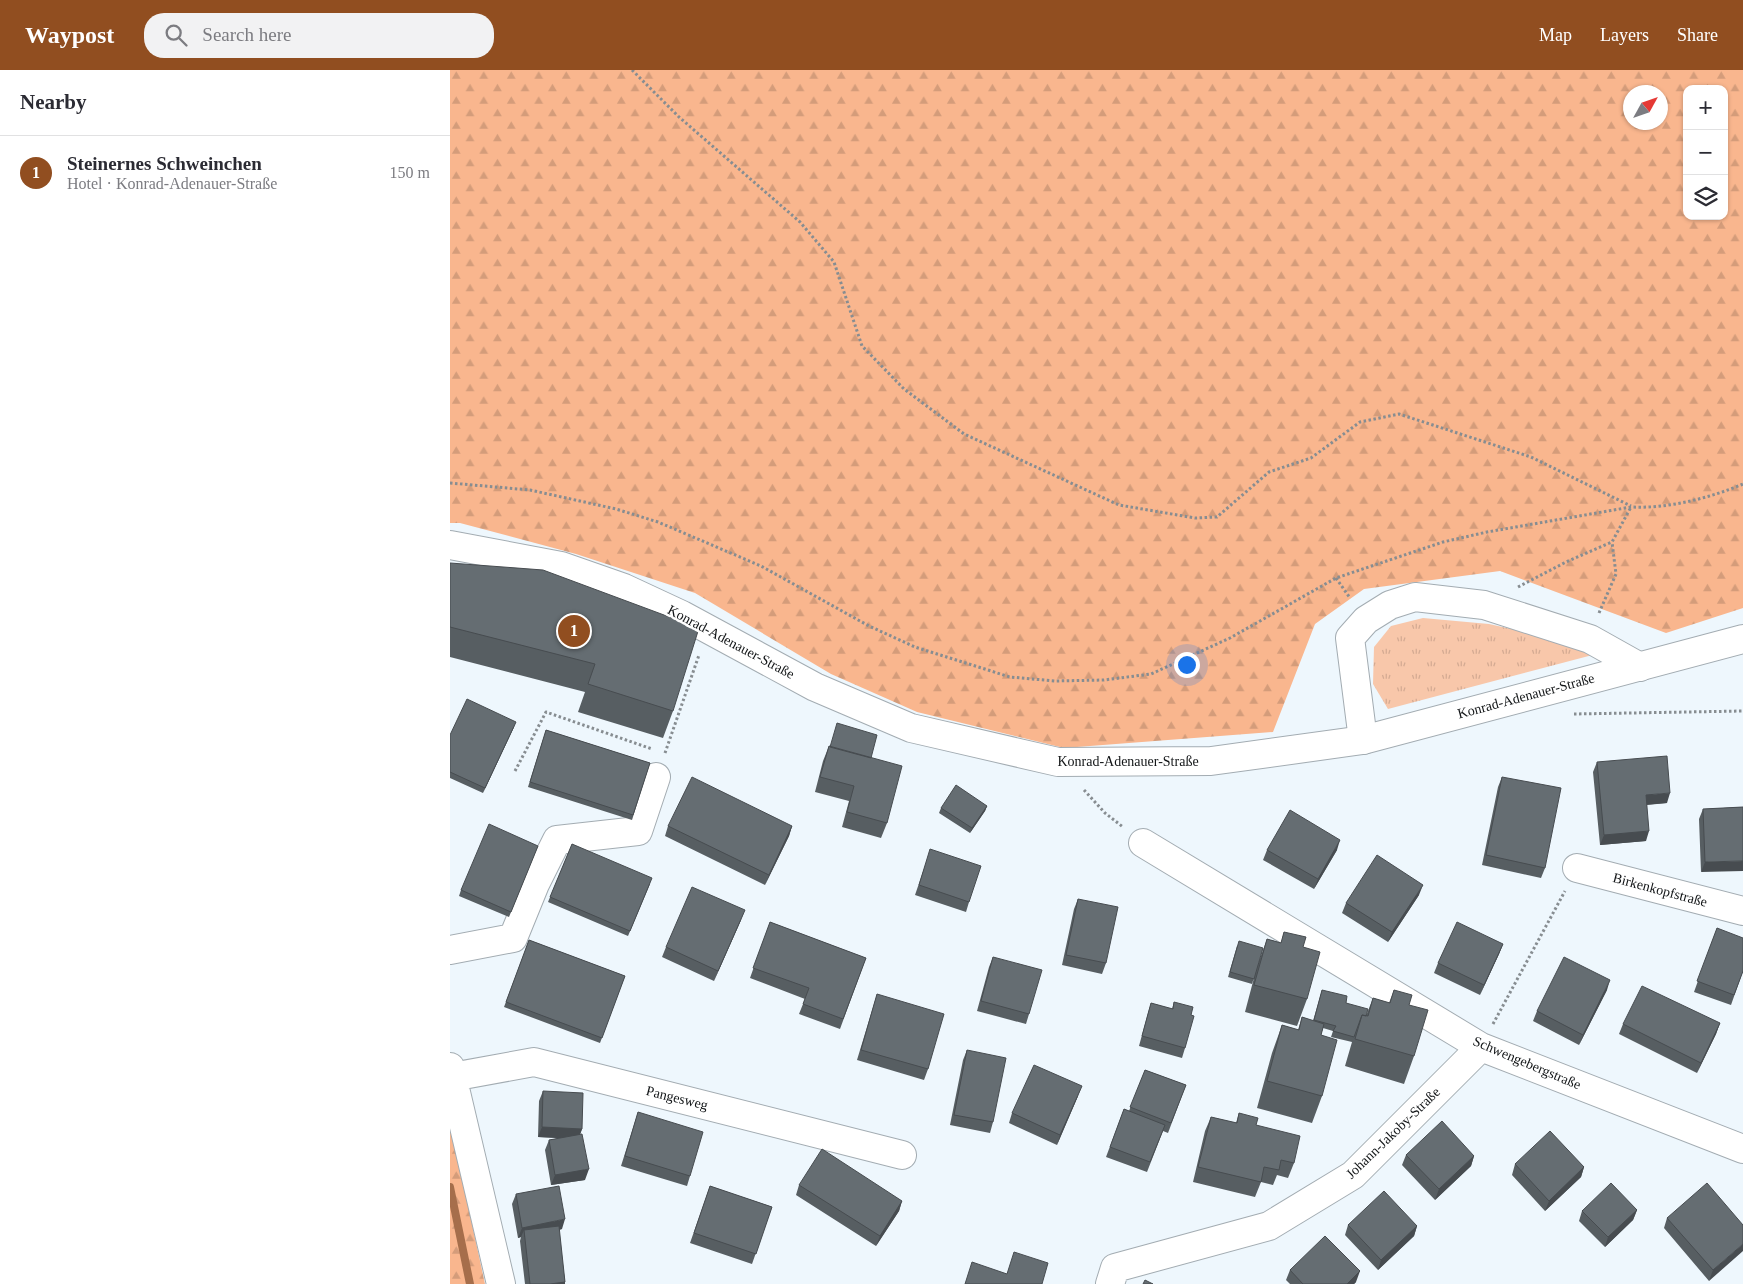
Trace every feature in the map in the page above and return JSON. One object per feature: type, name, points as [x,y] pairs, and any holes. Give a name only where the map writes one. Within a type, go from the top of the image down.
[{"type":"street","name":"Konrad-Adenauer-Straße","points":[[450,545],[561,566],[624,588],[682,615],[815,687],[911,728],[1058,762],[1211,761],[1363,740],[1743,639]]},
{"type":"street","points":[[1363,740],[1350,638],[1366,620],[1390,605],[1415,597],[1484,604],[1590,638],[1640,667]]},
{"type":"street","points":[[450,950],[513,938],[535,884],[557,840],[638,831],[660,765]]},
{"type":"street","name":"Schwengebergstraße","points":[[1143,843],[1481,1047],[1743,1149]]},
{"type":"street","name":"Birkenkopfstraße","points":[[1577,868],[1743,911]]},
{"type":"street","name":"Johann-Jakoby-Straße","points":[[1110,1284],[1115,1268],[1269,1226],[1353,1175],[1481,1047]]},
{"type":"street","name":"Pangesweg","points":[[502,1284],[451,1072],[534,1062],[902,1154]]},
{"type":"path","points":[[632,70],[678,117],[800,222],[834,262],[862,346],[904,389],[964,434],[1119,505],[1195,518],[1216,517],[1269,472],[1311,458],[1360,422],[1399,414],[1531,457],[1631,506]]},
{"type":"path","points":[[450,483],[530,490],[616,509],[658,522],[702,539],[761,566],[869,626],[915,647],[1010,677],[1055,681],[1104,680],[1151,674],[1230,638],[1336,578],[1443,542],[1487,532],[1631,506],[1650,508],[1723,493],[1743,484]]},
{"type":"path","points":[[1484,604],[1566,562],[1612,542],[1631,506]]},
{"type":"path","points":[[669,740],[702,647]]},
{"type":"path","points":[[1626,712],[1743,711]]},
{"type":"path","points":[[515,771],[546,712],[660,765]]},
{"type":"path","points":[[1058,762],[1105,813],[1143,843]]},
{"type":"path","points":[[1481,1047],[1577,868]]},
{"type":"green space","points":[[450,70],[1743,70],[1743,608],[1666,633],[1500,571],[1364,589],[1315,624],[1273,732],[1064,748],[917,712],[831,674],[695,593],[576,554],[460,523],[450,523]]},
{"type":"green space","points":[[1423,618],[1489,624],[1604,652],[1388,709],[1373,684],[1374,647],[1391,626]]},
{"type":"green space","points":[[450,1122],[485,1284],[450,1284]]},
{"type":"building","points":[[450,563],[543,570],[699,628],[673,711],[588,684],[595,664],[450,627]]},
{"type":"building","points":[[467,699],[516,722],[485,788],[450,772],[450,735]]},
{"type":"building","points":[[837,723],[877,735],[871,758],[830,747]]},
{"type":"building","points":[[546,730],[650,763],[633,815],[530,782]]},
{"type":"building","points":[[829,746],[902,766],[887,823],[847,812],[854,786],[820,777]]},
{"type":"building","points":[[1667,756],[1670,793],[1646,795],[1649,831],[1604,835],[1597,762]]},
{"type":"building","points":[[692,777],[792,826],[769,875],[668,826]]},
{"type":"building","points":[[1502,777],[1561,788],[1545,868],[1486,855]]},
{"type":"building","points":[[956,785],[987,806],[972,828],[941,808]]},
{"type":"building","points":[[1743,807],[1743,861],[1705,862],[1703,809]]},
{"type":"building","points":[[1290,810],[1340,840],[1318,879],[1267,850]]},
{"type":"building","points":[[489,824],[538,846],[511,912],[461,890]]},
{"type":"building","points":[[572,844],[652,878],[630,931],[550,897]]},
{"type":"building","points":[[930,849],[981,866],[969,902],[919,885]]},
{"type":"building","points":[[1377,855],[1423,885],[1392,932],[1346,903]]},
{"type":"building","points":[[692,887],[745,910],[718,971],[666,947]]},
{"type":"building","points":[[1078,899],[1118,907],[1106,963],[1066,955]]},
{"type":"building","points":[[770,922],[866,958],[843,1019],[803,1004],[809,988],[753,968]]},
{"type":"building","points":[[1457,922],[1503,944],[1484,985],[1438,963]]},
{"type":"building","points":[[1717,928],[1743,938],[1743,971],[1734,995],[1697,981]]},
{"type":"building","points":[[1284,932],[1306,937],[1303,947],[1320,952],[1307,999],[1254,985],[1267,939],[1281,943]]},
{"type":"building","points":[[529,940],[625,976],[602,1038],[506,1002]]},
{"type":"building","points":[[1239,941],[1263,948],[1254,979],[1230,972]]},
{"type":"building","points":[[993,957],[1042,970],[1029,1014],[981,1001]]},
{"type":"building","points":[[1564,957],[1610,980],[1583,1035],[1537,1011]]},
{"type":"building","points":[[1642,986],[1720,1023],[1701,1063],[1623,1024]]},
{"type":"building","points":[[1322,990],[1347,996],[1346,1003],[1368,1009],[1366,1016],[1362,1015],[1354,1037],[1333,1031],[1336,1026],[1314,1020]]},
{"type":"building","points":[[1394,990],[1412,995],[1409,1005],[1428,1010],[1414,1056],[1355,1039],[1362,1015],[1368,1016],[1373,998],[1390,1003]]},
{"type":"building","points":[[877,994],[944,1014],[928,1069],[861,1050]]},
{"type":"building","points":[[1174,1002],[1193,1007],[1191,1015],[1194,1016],[1185,1048],[1142,1036],[1151,1003],[1173,1009]]},
{"type":"building","points":[[1302,1017],[1324,1024],[1321,1035],[1337,1040],[1322,1096],[1267,1081],[1282,1025],[1299,1030]]},
{"type":"building","points":[[967,1050],[1006,1058],[993,1122],[954,1115]]},
{"type":"building","points":[[1034,1065],[1082,1086],[1060,1135],[1012,1113]]},
{"type":"building","points":[[1145,1070],[1186,1085],[1171,1123],[1130,1107]]},
{"type":"building","points":[[543,1091],[583,1093],[582,1129],[542,1127]]},
{"type":"building","points":[[1124,1109],[1165,1125],[1150,1162],[1110,1147]]},
{"type":"building","points":[[638,1112],[703,1132],[690,1176],[625,1156]]},
{"type":"building","points":[[1239,1113],[1258,1118],[1256,1125],[1300,1136],[1294,1163],[1281,1160],[1279,1170],[1264,1167],[1261,1182],[1198,1167],[1211,1117],[1237,1123]]},
{"type":"building","points":[[1442,1121],[1474,1156],[1439,1189],[1406,1155]]},
{"type":"building","points":[[1550,1131],[1584,1167],[1549,1201],[1515,1164]]},
{"type":"building","points":[[582,1134],[589,1169],[555,1175],[549,1140]]},
{"type":"building","points":[[822,1149],[902,1201],[880,1236],[799,1185]]},
{"type":"building","points":[[1611,1183],[1637,1210],[1608,1237],[1582,1211]]},
{"type":"building","points":[[1707,1183],[1743,1225],[1743,1244],[1713,1270],[1667,1218]]},
{"type":"building","points":[[559,1186],[565,1219],[522,1228],[516,1194]]},
{"type":"building","points":[[710,1186],[772,1207],[756,1254],[694,1233]]},
{"type":"building","points":[[1384,1191],[1417,1226],[1381,1260],[1348,1225]]},
{"type":"building","points":[[559,1226],[565,1282],[530,1284],[524,1230]]},
{"type":"building","points":[[1325,1236],[1360,1271],[1347,1284],[1303,1284],[1290,1270]]},
{"type":"building","points":[[1014,1252],[1048,1263],[1042,1284],[965,1284],[972,1262],[1007,1274]]},
{"type":"building","points":[[1145,1280],[1153,1284],[1143,1284]]},
{"type":"waterway","points":[[450,1187],[470,1284]]},
{"type":"place","name":"Steinernes Schweinchen","points":[[574,631]]}]
